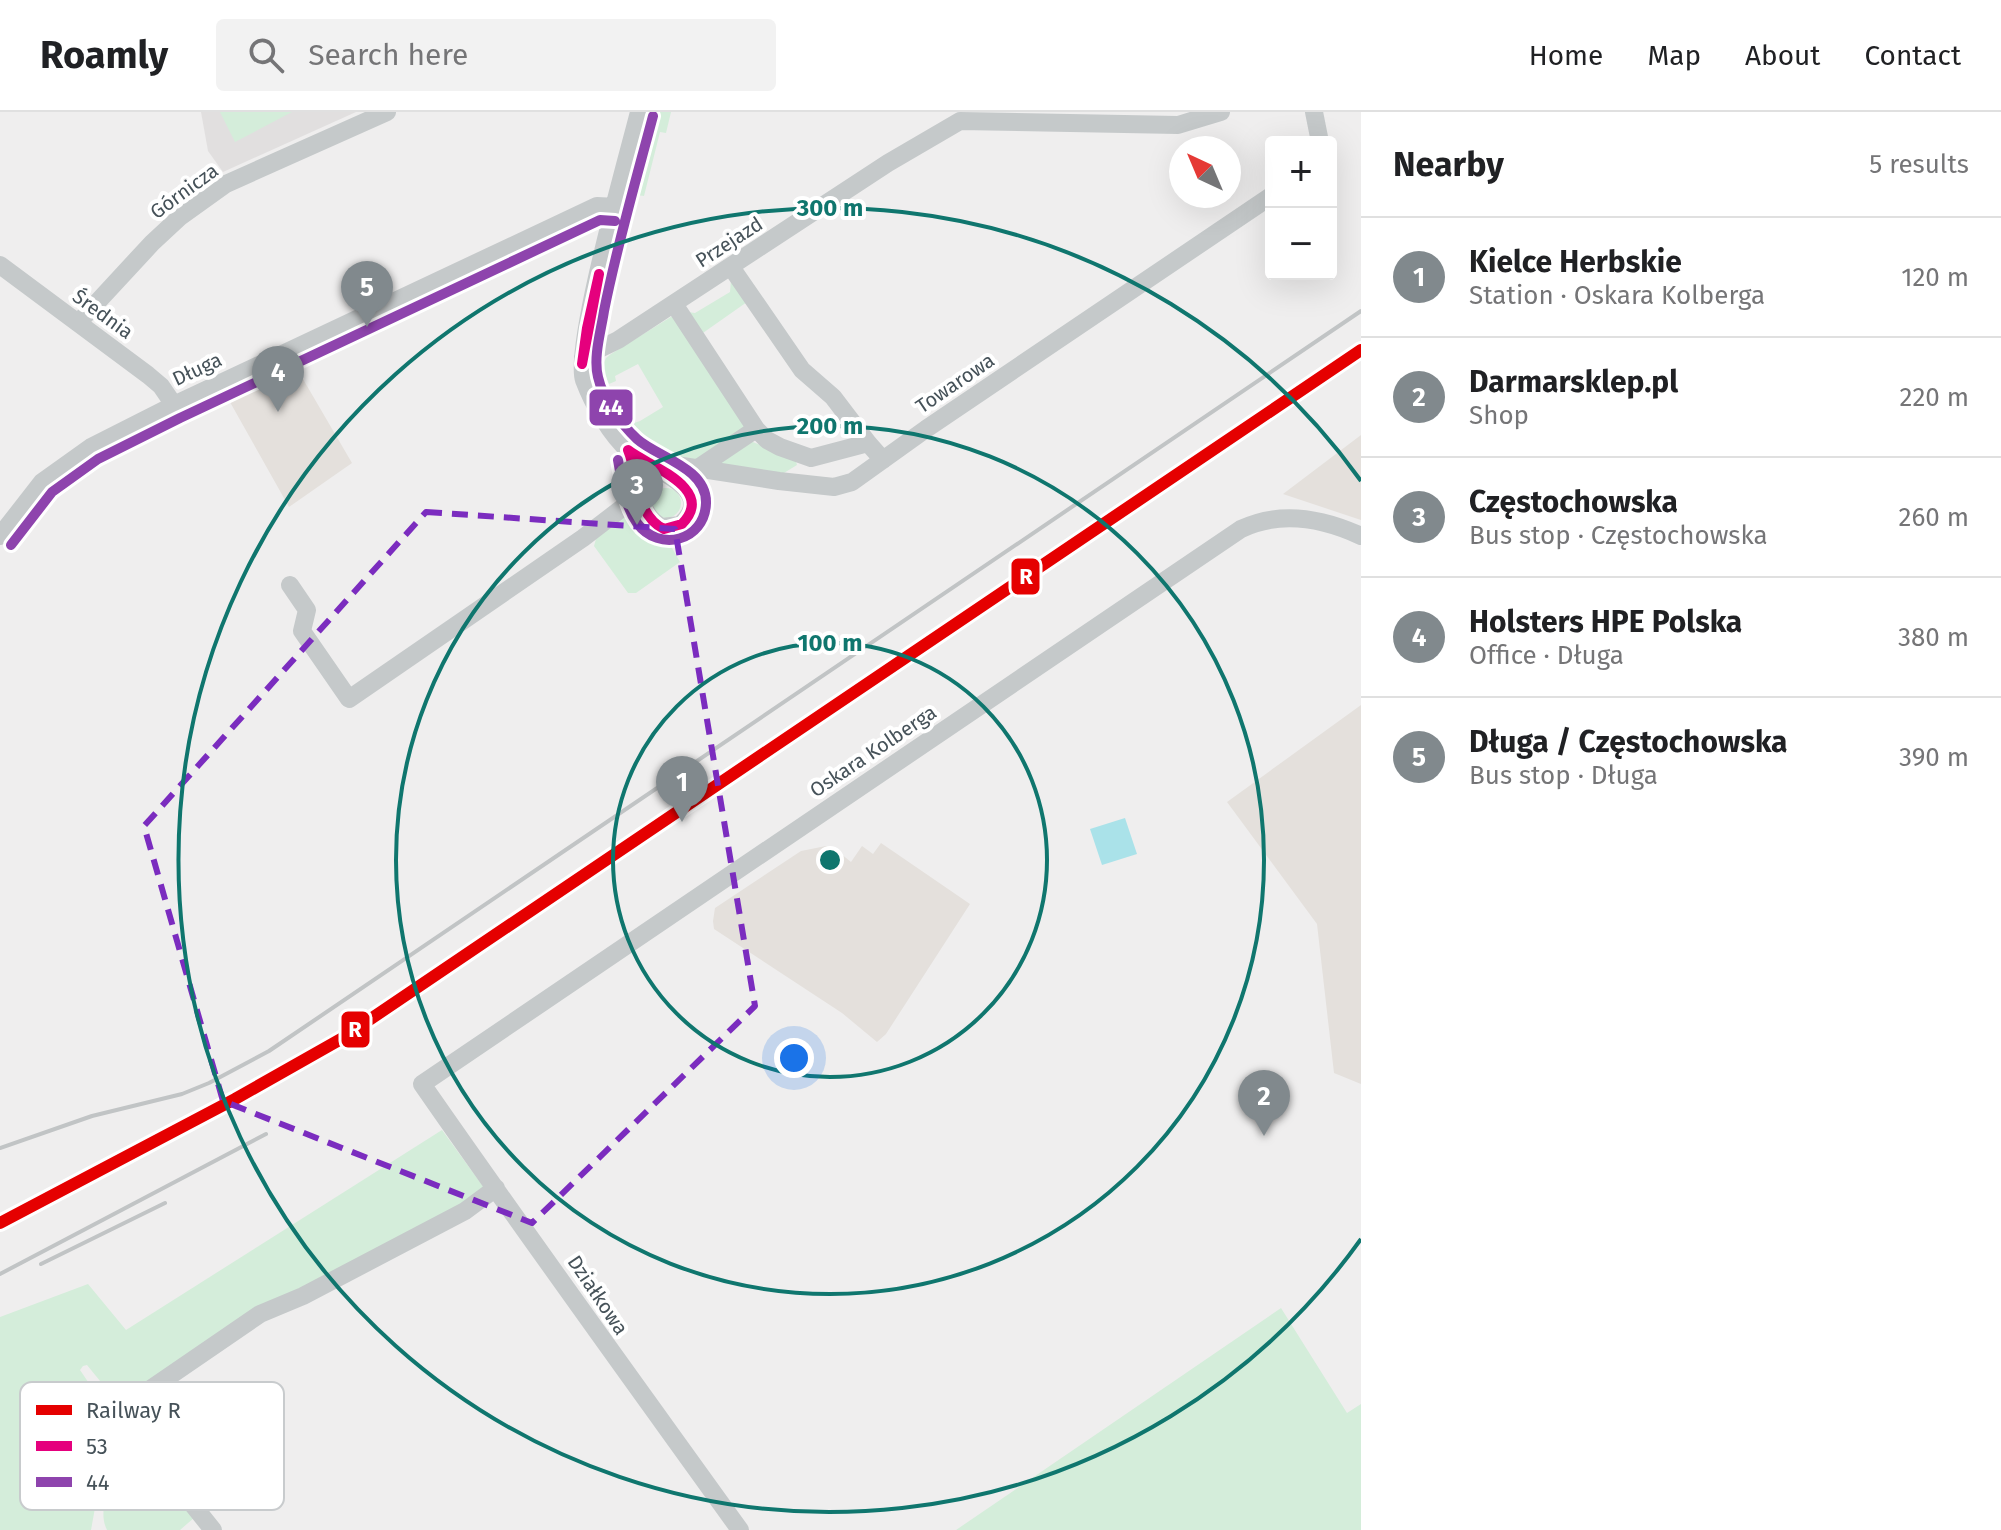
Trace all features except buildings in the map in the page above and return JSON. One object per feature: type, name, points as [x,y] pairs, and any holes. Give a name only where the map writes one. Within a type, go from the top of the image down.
[{"type":"street","name":"Górnicza","points":[[78,323],[152,243],[180,217],[226,184],[387,112]]},
{"type":"street","points":[[631,453],[639,495],[649,518],[662,527],[680,525],[691,513],[691,501],[684,487],[631,453],[611,429],[583,376],[583,357],[639,112]]},
{"type":"street","name":"Przejazd","points":[[583,357],[618,340],[888,163],[960,121],[1178,125],[1221,112]]},
{"type":"street","points":[[1314,112],[1319,136]]},
{"type":"street","name":"Towarowa","points":[[631,453],[663,463],[779,481],[840,486],[857,479],[1265,200]]},
{"type":"street","name":"Długa","points":[[0,536],[28,497],[54,471],[91,447],[597,206],[616,207]]},
{"type":"street","name":"Średnia","points":[[0,265],[155,380],[174,405]]},
{"type":"street","points":[[731,267],[802,370],[833,397],[883,460]]},
{"type":"street","points":[[674,304],[756,429],[767,440],[811,458]]},
{"type":"street","points":[[698,468],[756,429]]},
{"type":"street","points":[[779,481],[811,458],[868,443]]},
{"type":"street","points":[[290,585],[307,610],[302,631],[349,699],[583,538],[639,495]]},
{"type":"street","name":"Oskara Kolberga","points":[[422,1084],[1241,529],[1267,520],[1299,518],[1323,522],[1358,537]]},
{"type":"street","name":"Działkowa","points":[[422,1084],[584,1316],[740,1530]]},
{"type":"street","points":[[161,1382],[260,1314],[303,1296],[465,1211],[496,1188]]},
{"type":"street","points":[[197,1510],[213,1530]]},
{"type":"highlighted area","points":[[426,512],[675,529],[755,1006],[532,1223],[223,1101],[144,826]]},
{"type":"shaded area","points":[[201,112],[356,112],[223,172],[208,151]]},
{"type":"shaded area","points":[[293,362],[352,463],[289,507],[226,395]]},
{"type":"shaded area","points":[[1361,435],[1361,520],[1283,494]]},
{"type":"shaded area","points":[[1361,705],[1361,1084],[1334,1073],[1317,924],[1227,802]]},
{"type":"shaded area","points":[[881,843],[970,904],[886,1034],[877,1042],[842,1013],[714,929],[713,921],[715,908],[801,851],[826,846],[851,862],[862,846],[873,854]]},
{"type":"green space","points":[[220,112],[292,112],[235,142]]},
{"type":"green space","points":[[647,112],[653,112],[641,162],[635,161]]},
{"type":"green space","points":[[657,112],[671,112],[666,133],[660,132],[644,196],[637,195]]},
{"type":"green space","points":[[731,280],[747,302],[700,335],[688,312],[695,313],[730,292]]},
{"type":"green space","points":[[674,315],[749,426],[697,462],[662,458],[629,431],[628,425],[663,407],[638,364],[615,376],[616,381],[609,384],[602,367],[611,354]]},
{"type":"green space","points":[[750,441],[795,458],[797,465],[779,476],[712,466]]},
{"type":"green space","points":[[666,488],[677,492],[681,503],[677,514],[666,518],[655,514],[651,503],[655,492]]},
{"type":"green space","points":[[634,509],[651,531],[668,541],[680,562],[636,593],[628,593],[594,546],[596,539]]},
{"type":"green space","points":[[442,1130],[485,1189],[459,1207],[155,1382],[101,1382],[87,1365],[80,1370],[88,1382],[20,1382],[20,1510],[95,1510],[91,1530],[0,1530],[0,1317],[88,1284],[126,1330]]},
{"type":"green space","points":[[1281,1308],[1347,1413],[1361,1404],[1361,1530],[956,1530]]},
{"type":"green space","points":[[188,1510],[195,1517],[180,1530],[107,1530],[104,1512]]},
{"type":"water","points":[[1125,818],[1137,854],[1102,865],[1090,829]]},
{"type":"railway","points":[[0,1148],[92,1116],[182,1094],[269,1051],[1361,311]]},
{"type":"railway","points":[[0,1274],[266,1134]]},
{"type":"railway","points":[[41,1264],[165,1203]]},
{"type":"rail line","name":"R","points":[[0,1223],[235,1099],[341,1039],[1361,350]]},
{"type":"transit line","name":"44","points":[[618,460],[629,509],[646,532],[668,540],[690,534],[698,526],[706,503],[698,481],[690,472],[637,439],[619,419],[600,385],[596,361],[609,286],[653,116]]},
{"type":"transit line","name":"44","points":[[11,545],[52,492],[98,459],[600,220],[615,221]]},
{"type":"transit line","name":"53","points":[[582,364],[599,274]]},
{"type":"transit line","name":"53","points":[[582,364],[599,274]]},
{"type":"transit line","name":"53","points":[[628,450],[686,489],[691,500],[691,511],[682,524],[664,529],[648,514],[639,494],[628,450]]},
{"type":"place","name":"Długa / Częstochowska","points":[[367,327]]},
{"type":"place","name":"Holsters HPE Polska","points":[[278,412]]},
{"type":"place","name":"Częstochowska","points":[[637,525]]},
{"type":"place","name":"Kielce Herbskie","points":[[682,822]]},
{"type":"place","name":"Darmarsklep.pl","points":[[1264,1136]]}]
